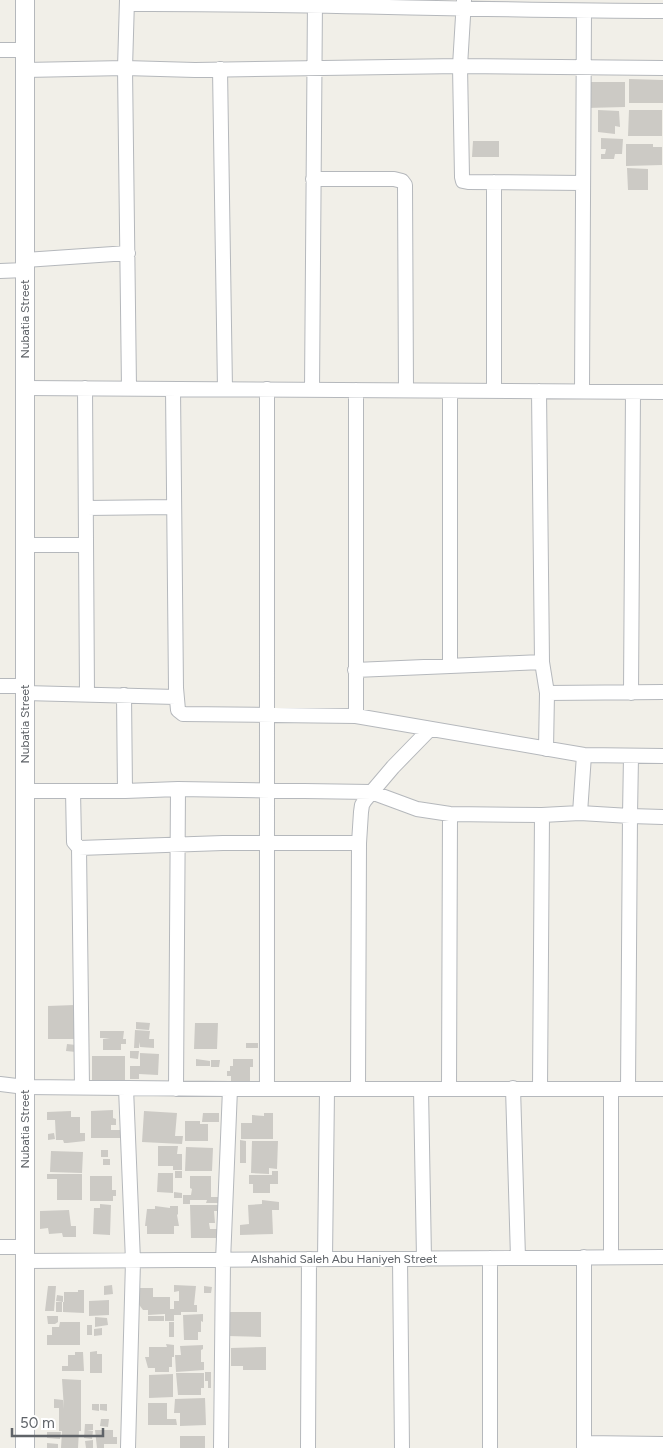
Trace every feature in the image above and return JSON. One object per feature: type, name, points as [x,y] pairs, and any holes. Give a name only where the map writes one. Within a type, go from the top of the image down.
[{"type":"street","name":"Nubatia Street","points":[[25,0],[25,1448]]},
{"type":"street","points":[[129,388],[127,2],[463,5],[584,11],[663,11]]},
{"type":"street","points":[[312,390],[315,3]]},
{"type":"street","points":[[463,5],[460,66],[463,181],[584,183]]},
{"type":"street","points":[[582,391],[584,183],[582,68],[584,11]]},
{"type":"street","points":[[0,50],[25,50]]},
{"type":"street","points":[[25,70],[460,66],[663,68]]},
{"type":"street","points":[[220,69],[224,389]]},
{"type":"street","points":[[313,179],[394,180],[402,181],[405,185],[406,390]]},
{"type":"street","points":[[494,182],[494,391]]},
{"type":"street","points":[[0,271],[25,265],[128,253]]},
{"type":"street","points":[[25,388],[663,392]]},
{"type":"street","points":[[85,388],[87,694]]},
{"type":"street","points":[[173,389],[176,697],[178,710],[183,714],[356,716],[584,756],[663,756]]},
{"type":"street","points":[[267,389],[268,789],[266,843],[268,1089]]},
{"type":"street","points":[[356,390],[356,716]]},
{"type":"street","points":[[450,391],[450,666]]},
{"type":"street","points":[[539,392],[542,662],[547,693],[546,749]]},
{"type":"street","points":[[631,693],[633,392]]},
{"type":"street","points":[[86,508],[174,507]]},
{"type":"street","points":[[25,545],[86,545]]},
{"type":"street","points":[[355,670],[542,662]]},
{"type":"street","points":[[0,686],[87,694],[176,697]]},
{"type":"street","points":[[547,693],[663,692]]},
{"type":"street","points":[[124,695],[124,791]]},
{"type":"street","points":[[358,1089],[359,843],[362,805],[371,792],[412,746],[430,729]]},
{"type":"street","points":[[580,812],[584,756]]},
{"type":"street","points":[[628,1089],[630,756]]},
{"type":"street","points":[[25,791],[124,791],[178,788],[371,792],[416,809],[450,814],[542,815],[580,812],[663,817]]},
{"type":"street","points":[[176,1089],[178,788]]},
{"type":"street","points":[[73,791],[74,842],[79,848],[82,1087]]},
{"type":"street","points":[[449,1089],[450,814]]},
{"type":"street","points":[[540,1088],[542,815]]},
{"type":"street","points":[[79,848],[178,844],[359,843]]},
{"type":"street","points":[[0,1084],[25,1087],[176,1089],[663,1089]]},
{"type":"street","points":[[126,1088],[133,1261],[128,1448]]},
{"type":"street","points":[[513,1088],[518,1258]]},
{"type":"street","points":[[220,1448],[223,1260],[230,1089]]},
{"type":"street","points":[[421,1089],[424,1259]]},
{"type":"street","points":[[611,1089],[611,1257]]},
{"type":"street","points":[[325,1259],[327,1090]]},
{"type":"street","name":"Alshahid Saleh Abu Haniyeh Street","points":[[0,1247],[25,1254],[133,1261],[663,1257]]},
{"type":"street","points":[[584,1257],[584,1446],[663,1444]]},
{"type":"street","points":[[490,1258],[490,1448]]},
{"type":"street","points":[[400,1259],[402,1448]]},
{"type":"street","points":[[308,1448],[309,1260]]},
{"type":"building","points":[[629,79],[663,80],[663,103],[629,103]]},
{"type":"building","points":[[585,82],[625,82],[625,107],[586,108]]},
{"type":"building","points":[[598,110],[619,111],[620,127],[615,126],[615,134],[598,132]]},
{"type":"building","points":[[629,110],[662,110],[662,136],[628,136]]},
{"type":"building","points":[[601,138],[623,139],[622,154],[615,154],[614,159],[601,159],[601,154],[605,154],[606,149],[601,149]]},
{"type":"building","points":[[473,141],[499,141],[499,157],[472,157]]},
{"type":"building","points":[[626,144],[653,144],[653,147],[662,147],[662,165],[626,166]]},
{"type":"building","points":[[627,168],[648,169],[648,190],[628,190]]},
{"type":"building","points":[[75,1005],[76,1039],[48,1039],[48,1006]]},
{"type":"building","points":[[136,1022],[150,1023],[149,1030],[136,1029]]},
{"type":"building","points":[[195,1023],[218,1023],[217,1049],[194,1049]]},
{"type":"building","points":[[135,1030],[150,1031],[149,1039],[154,1039],[154,1048],[140,1047],[139,1042],[139,1048],[134,1048]]},
{"type":"building","points":[[100,1031],[124,1031],[123,1039],[126,1039],[126,1044],[121,1044],[121,1050],[103,1050],[103,1039],[110,1038],[100,1038]]},
{"type":"building","points":[[246,1043],[258,1043],[258,1048],[246,1048]]},
{"type":"building","points":[[67,1044],[76,1045],[76,1052],[66,1051]]},
{"type":"building","points":[[130,1051],[139,1051],[138,1059],[130,1058]]},
{"type":"building","points":[[140,1053],[159,1054],[158,1075],[139,1074],[139,1079],[130,1079],[130,1066],[140,1066]]},
{"type":"building","points":[[92,1056],[125,1056],[125,1083],[92,1083]]},
{"type":"building","points":[[196,1059],[210,1061],[210,1066],[196,1066]]},
{"type":"building","points":[[233,1059],[253,1059],[253,1067],[250,1067],[250,1083],[231,1083],[231,1076],[227,1076],[227,1071],[230,1071],[230,1066],[233,1066]]},
{"type":"building","points":[[211,1060],[220,1060],[219,1067],[211,1067]]},
{"type":"building","points":[[113,1110],[113,1118],[116,1119],[116,1125],[111,1125],[111,1130],[121,1130],[121,1138],[91,1138],[91,1111]]},
{"type":"building","points":[[71,1111],[71,1117],[80,1117],[80,1133],[85,1133],[85,1141],[64,1143],[63,1140],[56,1140],[55,1120],[47,1120],[47,1112]]},
{"type":"building","points":[[144,1111],[177,1113],[175,1136],[183,1136],[182,1144],[142,1142]]},
{"type":"building","points":[[203,1113],[219,1113],[219,1122],[202,1122]]},
{"type":"building","points":[[264,1113],[273,1113],[273,1139],[241,1139],[241,1123],[252,1123],[252,1115],[264,1116]]},
{"type":"building","points":[[185,1121],[200,1121],[200,1124],[208,1124],[208,1141],[185,1141]]},
{"type":"building","points":[[54,1133],[55,1139],[48,1140],[48,1134]]},
{"type":"building","points":[[240,1140],[246,1141],[246,1163],[240,1163]]},
{"type":"building","points":[[252,1141],[278,1141],[277,1169],[269,1168],[269,1174],[251,1173]]},
{"type":"building","points":[[158,1146],[178,1146],[177,1154],[182,1154],[182,1170],[173,1170],[173,1166],[158,1166]]},
{"type":"building","points":[[186,1147],[213,1148],[212,1171],[185,1171]]},
{"type":"building","points":[[101,1150],[108,1150],[108,1157],[101,1157]]},
{"type":"building","points":[[51,1151],[83,1152],[82,1173],[50,1172]]},
{"type":"building","points":[[103,1159],[110,1159],[110,1165],[103,1165]]},
{"type":"building","points":[[175,1171],[182,1171],[182,1178],[175,1178]]},
{"type":"building","points":[[272,1171],[278,1171],[278,1184],[270,1184],[270,1193],[253,1193],[253,1184],[249,1184],[249,1175],[272,1175]]},
{"type":"building","points":[[158,1173],[173,1173],[173,1193],[157,1192]]},
{"type":"building","points":[[47,1174],[82,1174],[82,1200],[57,1200],[57,1179],[47,1179]]},
{"type":"building","points":[[90,1176],[112,1176],[112,1190],[116,1190],[116,1196],[113,1196],[113,1201],[90,1201]]},
{"type":"building","points":[[190,1176],[211,1176],[211,1197],[219,1197],[219,1203],[206,1203],[207,1200],[190,1200],[190,1204],[183,1204],[183,1195],[191,1195]]},
{"type":"building","points":[[174,1192],[182,1193],[182,1198],[174,1198]]},
{"type":"building","points":[[262,1200],[279,1202],[279,1210],[272,1210],[273,1234],[240,1235],[240,1225],[249,1224],[248,1205],[262,1204]]},
{"type":"building","points":[[100,1204],[111,1205],[110,1235],[93,1234],[94,1208],[100,1208]]},
{"type":"building","points":[[190,1205],[218,1205],[218,1211],[214,1211],[215,1223],[209,1223],[210,1229],[217,1229],[217,1238],[191,1238]]},
{"type":"building","points":[[155,1206],[170,1208],[170,1206],[178,1206],[179,1226],[174,1226],[174,1234],[147,1234],[147,1226],[145,1226],[147,1209],[155,1209]]},
{"type":"building","points":[[69,1210],[71,1226],[76,1226],[76,1237],[63,1237],[62,1233],[49,1234],[48,1228],[40,1229],[40,1211]]},
{"type":"building","points":[[112,1285],[113,1294],[104,1295],[104,1286]]},
{"type":"building","points":[[174,1285],[196,1286],[194,1305],[197,1305],[197,1312],[181,1312],[181,1315],[174,1315],[174,1321],[165,1321],[165,1314],[148,1315],[148,1310],[143,1310],[137,1302],[137,1288],[153,1288],[153,1297],[170,1297],[170,1309],[174,1309],[174,1301],[179,1301],[179,1291],[174,1292]]},
{"type":"building","points":[[48,1286],[56,1286],[54,1311],[45,1311]]},
{"type":"building","points":[[204,1286],[212,1287],[211,1293],[204,1293]]},
{"type":"building","points":[[84,1290],[84,1313],[63,1312],[64,1292]]},
{"type":"building","points":[[57,1295],[63,1296],[63,1302],[56,1301]]},
{"type":"building","points":[[109,1300],[109,1315],[89,1316],[89,1301]]},
{"type":"building","points":[[56,1302],[62,1302],[62,1312],[56,1312]]},
{"type":"building","points":[[228,1312],[261,1312],[261,1337],[228,1336]]},
{"type":"building","points":[[203,1314],[201,1332],[198,1332],[198,1340],[184,1340],[183,1315]]},
{"type":"building","points":[[47,1316],[58,1316],[58,1322],[48,1324]]},
{"type":"building","points":[[148,1316],[164,1316],[164,1321],[148,1321]]},
{"type":"building","points":[[95,1317],[107,1318],[108,1325],[95,1327]]},
{"type":"building","points":[[60,1322],[80,1322],[80,1345],[47,1345],[47,1335],[52,1335],[52,1327],[59,1327]]},
{"type":"building","points":[[169,1322],[174,1322],[174,1337],[169,1337]]},
{"type":"building","points":[[87,1325],[92,1325],[92,1335],[87,1335]]},
{"type":"building","points":[[102,1328],[102,1335],[94,1336],[94,1329]]},
{"type":"building","points":[[166,1344],[174,1345],[172,1367],[169,1367],[169,1372],[155,1372],[155,1368],[148,1368],[145,1357],[149,1357],[149,1347],[167,1347]]},
{"type":"building","points":[[203,1345],[201,1362],[204,1362],[204,1370],[176,1372],[175,1355],[181,1355],[180,1346]]},
{"type":"building","points":[[266,1347],[266,1370],[243,1370],[243,1366],[231,1366],[231,1348]]},
{"type":"building","points":[[97,1351],[97,1354],[102,1354],[102,1373],[90,1373],[90,1352]]},
{"type":"building","points":[[75,1352],[83,1352],[84,1371],[62,1371],[62,1366],[68,1366],[68,1355],[75,1355]]},
{"type":"building","points":[[205,1372],[211,1372],[211,1388],[208,1388],[208,1381],[205,1381]]},
{"type":"building","points":[[176,1373],[204,1373],[204,1388],[201,1388],[201,1395],[178,1395]]},
{"type":"building","points":[[173,1374],[173,1397],[149,1398],[149,1375]]},
{"type":"building","points":[[62,1379],[81,1380],[81,1431],[79,1431],[78,1448],[61,1448],[62,1431],[59,1431],[59,1408],[54,1408],[54,1399],[63,1400],[64,1409]]},
{"type":"building","points":[[205,1398],[206,1425],[180,1426],[180,1413],[174,1413],[175,1399]]},
{"type":"building","points":[[148,1403],[167,1403],[167,1419],[176,1419],[177,1425],[148,1425]]},
{"type":"building","points":[[92,1404],[99,1404],[99,1411],[92,1410]]},
{"type":"building","points":[[100,1404],[107,1404],[107,1411],[100,1410]]},
{"type":"building","points":[[101,1419],[109,1419],[108,1427],[100,1426]]},
{"type":"building","points":[[85,1424],[93,1424],[93,1430],[87,1430],[93,1431],[92,1439],[84,1438]]},
{"type":"building","points":[[95,1430],[102,1430],[103,1437],[103,1430],[113,1430],[113,1437],[117,1437],[117,1444],[104,1444],[104,1448],[97,1448]]},
{"type":"building","points":[[47,1432],[61,1432],[60,1439],[47,1438]]},
{"type":"building","points":[[180,1436],[205,1436],[205,1448],[180,1448]]},
{"type":"building","points":[[93,1440],[93,1448],[86,1448],[85,1441]]},
{"type":"building","points":[[47,1443],[58,1444],[58,1448],[47,1448]]}]
